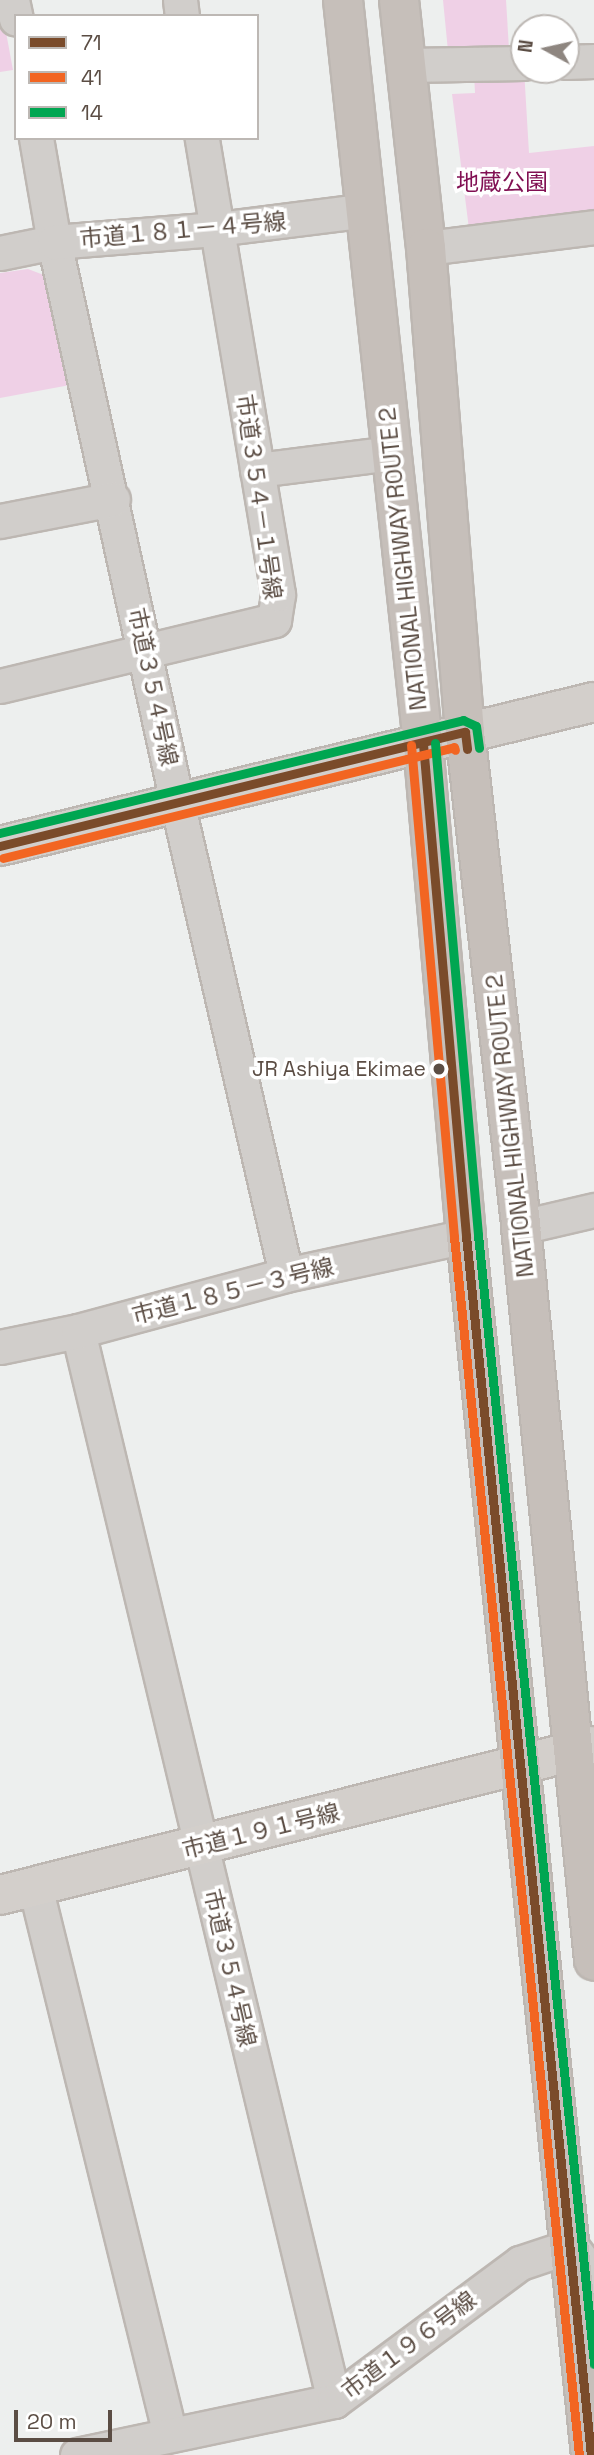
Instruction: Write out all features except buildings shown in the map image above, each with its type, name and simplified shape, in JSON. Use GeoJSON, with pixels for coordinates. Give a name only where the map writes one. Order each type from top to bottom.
{"type":"FeatureCollection","features":[{"type":"Feature","properties":{"kind":"highway","name":"NATIONAL HIGHWAY ROUTE 2"},"geometry":{"type":"LineString","coordinates":[[343,0],[423,744],[466,1236],[591,2455]]}},
{"type":"Feature","properties":{"kind":"highway","name":"NATIONAL HIGHWAY ROUTE 2"},"geometry":{"type":"LineString","coordinates":[[399,0],[426,248],[465,732],[583,1748],[594,1960]]}},
{"type":"Feature","properties":{"kind":"street"},"geometry":{"type":"LineString","coordinates":[[406,65],[510,62]]}},
{"type":"Feature","properties":{"kind":"street","name":"市道３５４号線"},"geometry":{"type":"LineString","coordinates":[[36,140],[54,242],[113,499],[177,802],[286,1275]]}},
{"type":"Feature","properties":{"kind":"street","name":"市道３５４－１号線"},"geometry":{"type":"LineString","coordinates":[[0,686],[274,620],[278,594],[202,140]]}},
{"type":"Feature","properties":{"kind":"street","name":"市道１８１－４号線"},"geometry":{"type":"LineString","coordinates":[[0,253],[54,242],[217,229],[367,210]]}},
{"type":"Feature","properties":{"kind":"street"},"geometry":{"type":"LineString","coordinates":[[426,248],[594,227]]}},
{"type":"Feature","properties":{"kind":"street"},"geometry":{"type":"LineString","coordinates":[[257,470],[392,453]]}},
{"type":"Feature","properties":{"kind":"street"},"geometry":{"type":"LineString","coordinates":[[0,521],[113,499]]}},
{"type":"Feature","properties":{"kind":"street"},"geometry":{"type":"LineString","coordinates":[[0,846],[594,702]]}},
{"type":"Feature","properties":{"kind":"street"},"geometry":{"type":"LineString","coordinates":[[521,1227],[594,1210]]}},
{"type":"Feature","properties":{"kind":"street","name":"市道１８５－３号線"},"geometry":{"type":"LineString","coordinates":[[0,1347],[78,1331],[286,1275],[466,1236]]}},
{"type":"Feature","properties":{"kind":"street","name":"市道３５４号線"},"geometry":{"type":"LineString","coordinates":[[78,1331],[334,2401]]}},
{"type":"Feature","properties":{"kind":"street","name":"市道１９１号線"},"geometry":{"type":"LineString","coordinates":[[17,1890],[583,1748]]}},
{"type":"Feature","properties":{"kind":"street"},"geometry":{"type":"LineString","coordinates":[[17,1890],[170,2435]]}},
{"type":"Feature","properties":{"kind":"street"},"geometry":{"type":"LineString","coordinates":[[570,2246],[594,2276]]}},
{"type":"Feature","properties":{"kind":"street","name":"市道１９６号線"},"geometry":{"type":"LineString","coordinates":[[95,2453],[334,2401],[520,2263],[570,2246]]}},
{"type":"Feature","properties":{"kind":"green space"},"geometry":{"type":"Polygon","coordinates":[[[0,0],[13,70],[0,72],[0,0]]]}},
{"type":"Feature","properties":{"kind":"green space"},"geometry":{"type":"Polygon","coordinates":[[[443,0],[506,0],[509,49],[448,51],[443,0]]]}},
{"type":"Feature","properties":{"kind":"green space","name":"地蔵公園"},"geometry":{"type":"Polygon","coordinates":[[[510,70],[510,84],[525,84],[529,153],[594,146],[594,210],[469,229],[452,94],[475,93],[474,73],[510,70]]]}},
{"type":"Feature","properties":{"kind":"green space"},"geometry":{"type":"Polygon","coordinates":[[[28,269],[49,277],[70,385],[0,398],[0,273],[28,269]]]}},
{"type":"Feature","properties":{"kind":"transit line","name":"14"},"geometry":{"type":"LineString","coordinates":[[0,833],[463,720],[476,726],[479,748]]}},
{"type":"Feature","properties":{"kind":"transit line","name":"71"},"geometry":{"type":"LineString","coordinates":[[0,846],[465,732],[467,749]]}},
{"type":"Feature","properties":{"kind":"transit line","name":"14"},"geometry":{"type":"LineString","coordinates":[[435,743],[478,1235],[594,2364]]}},
{"type":"Feature","properties":{"kind":"transit line","name":"71"},"geometry":{"type":"LineString","coordinates":[[423,744],[466,1236],[591,2455]]}},
{"type":"Feature","properties":{"kind":"transit line","name":"41"},"geometry":{"type":"LineString","coordinates":[[411,745],[454,1237],[579,2455]]}},
{"type":"Feature","properties":{"kind":"transit line","name":"41"},"geometry":{"type":"LineString","coordinates":[[3,858],[454,747],[455,750]]}},
{"type":"Feature","properties":{"kind":"place","name":"JR Ashiya Ekimae"},"geometry":{"type":"Point","coordinates":[439,1069]}}]}
